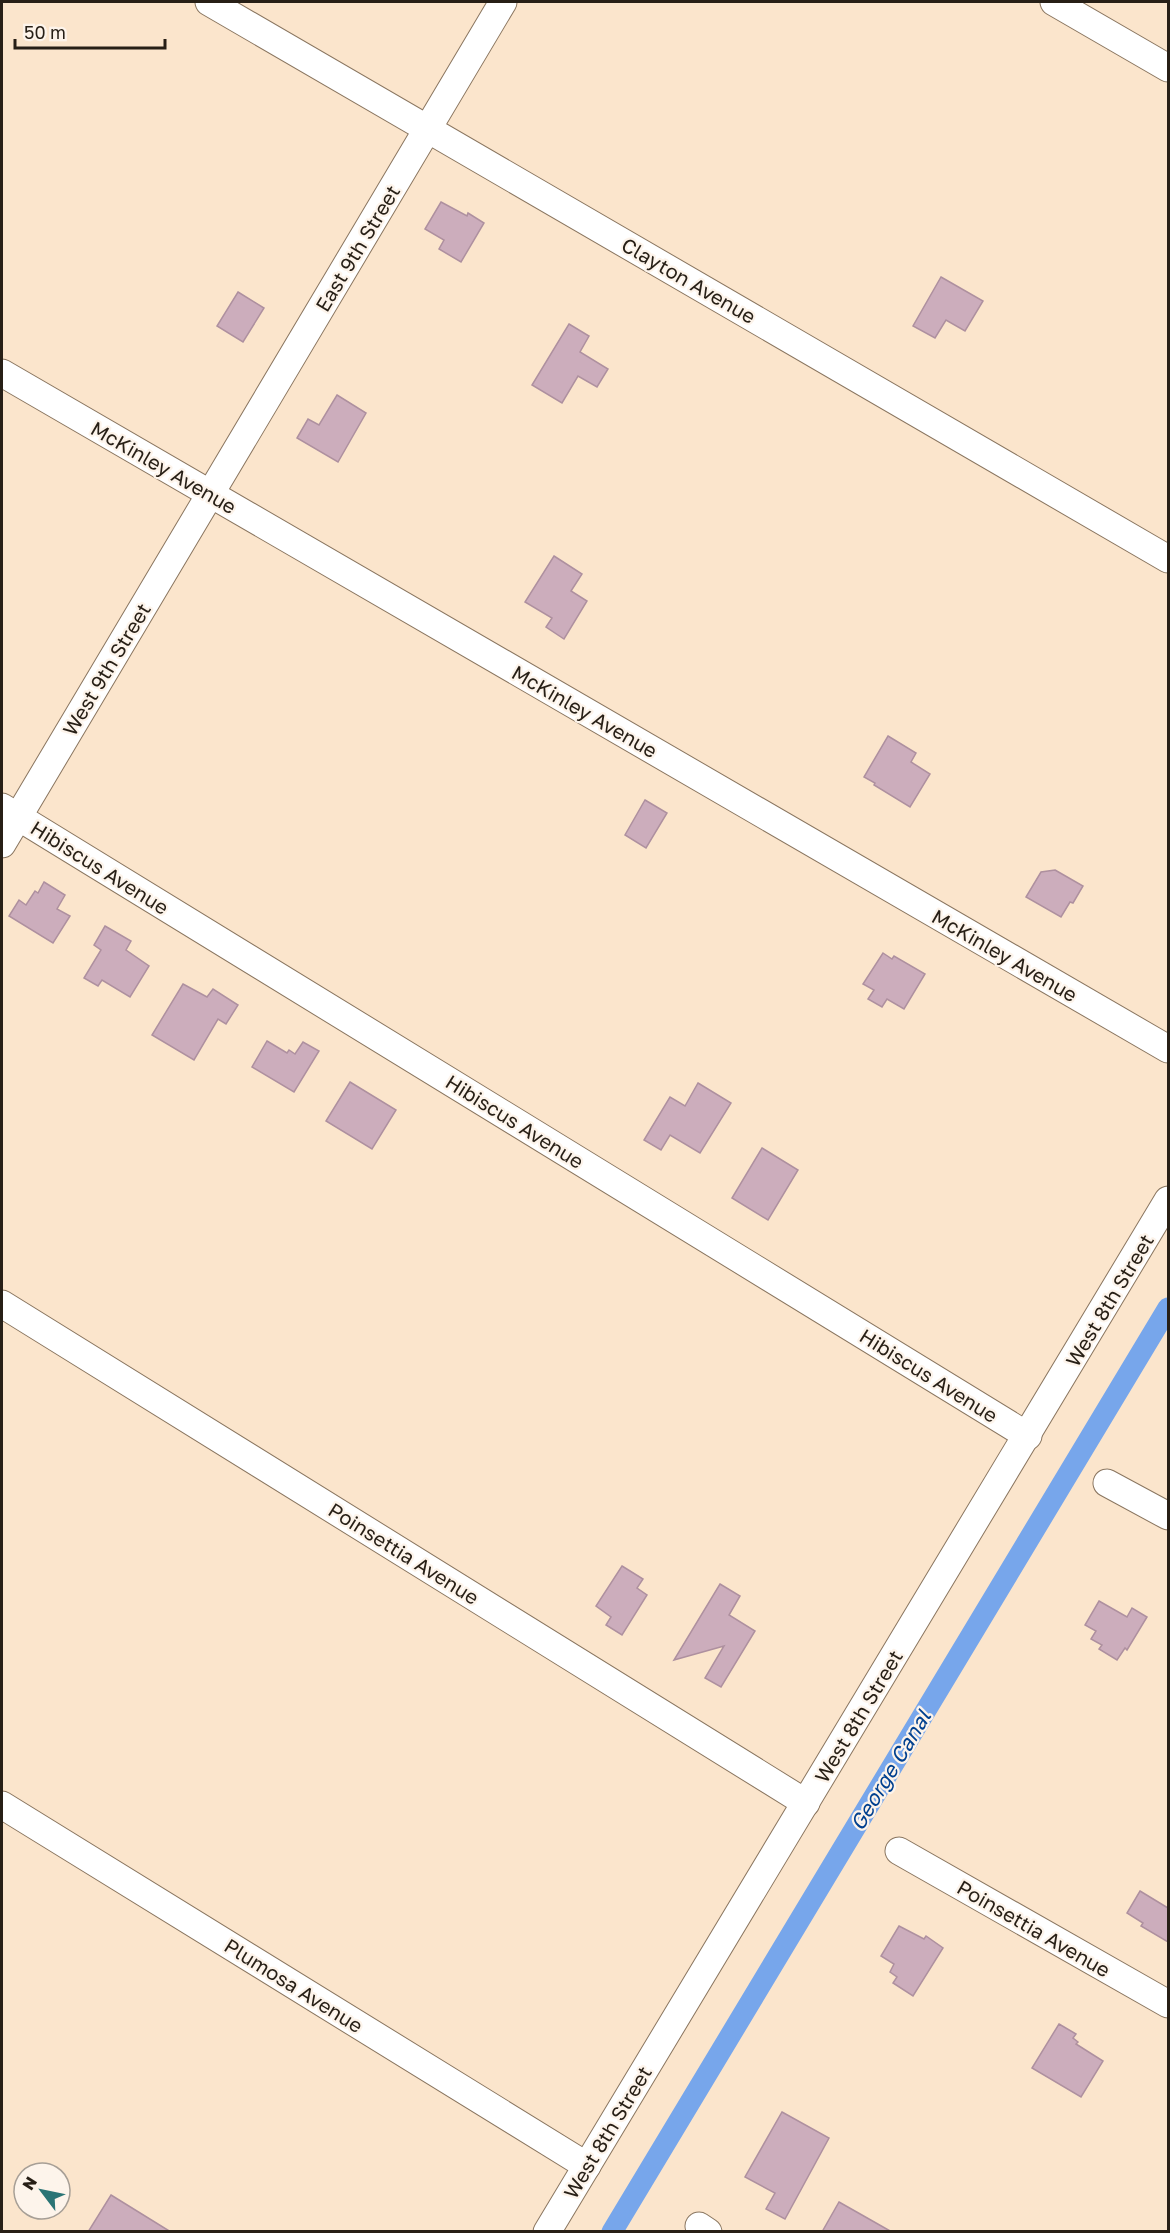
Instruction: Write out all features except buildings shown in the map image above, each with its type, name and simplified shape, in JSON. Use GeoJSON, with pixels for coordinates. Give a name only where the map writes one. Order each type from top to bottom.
{"type":"FeatureCollection","features":[{"type":"Feature","properties":{"kind":"street","name":"Clayton Avenue"},"geometry":{"type":"LineString","coordinates":[[209,2],[1168,559]]}},
{"type":"Feature","properties":{"kind":"street","name":"East 9th Street"},"geometry":{"type":"LineString","coordinates":[[211,495],[503,2]]}},
{"type":"Feature","properties":{"kind":"street"},"geometry":{"type":"LineString","coordinates":[[1054,2],[1168,68]]}},
{"type":"Feature","properties":{"kind":"street","name":"McKinley Avenue"},"geometry":{"type":"LineString","coordinates":[[2,373],[1168,1049]]}},
{"type":"Feature","properties":{"kind":"street","name":"West 9th Street"},"geometry":{"type":"LineString","coordinates":[[2,844],[10,812],[211,495]]}},
{"type":"Feature","properties":{"kind":"street","name":"Hibiscus Avenue"},"geometry":{"type":"LineString","coordinates":[[10,812],[1028,1436]]}},
{"type":"Feature","properties":{"kind":"street","name":"West 8th Street"},"geometry":{"type":"LineString","coordinates":[[547,2232],[1168,1200]]}},
{"type":"Feature","properties":{"kind":"street","name":"Poinsettia Avenue"},"geometry":{"type":"LineString","coordinates":[[2,1304],[806,1803]]}},
{"type":"Feature","properties":{"kind":"street"},"geometry":{"type":"LineString","coordinates":[[1107,1483],[1168,1516]]}},
{"type":"Feature","properties":{"kind":"street","name":"Plumosa Avenue"},"geometry":{"type":"LineString","coordinates":[[2,1805],[587,2166]]}},
{"type":"Feature","properties":{"kind":"street","name":"Poinsettia Avenue"},"geometry":{"type":"LineString","coordinates":[[899,1851],[1168,2004]]}},
{"type":"Feature","properties":{"kind":"waterway","name":"George Canal"},"geometry":{"type":"LineString","coordinates":[[612,2232],[1168,1308]]}}]}
